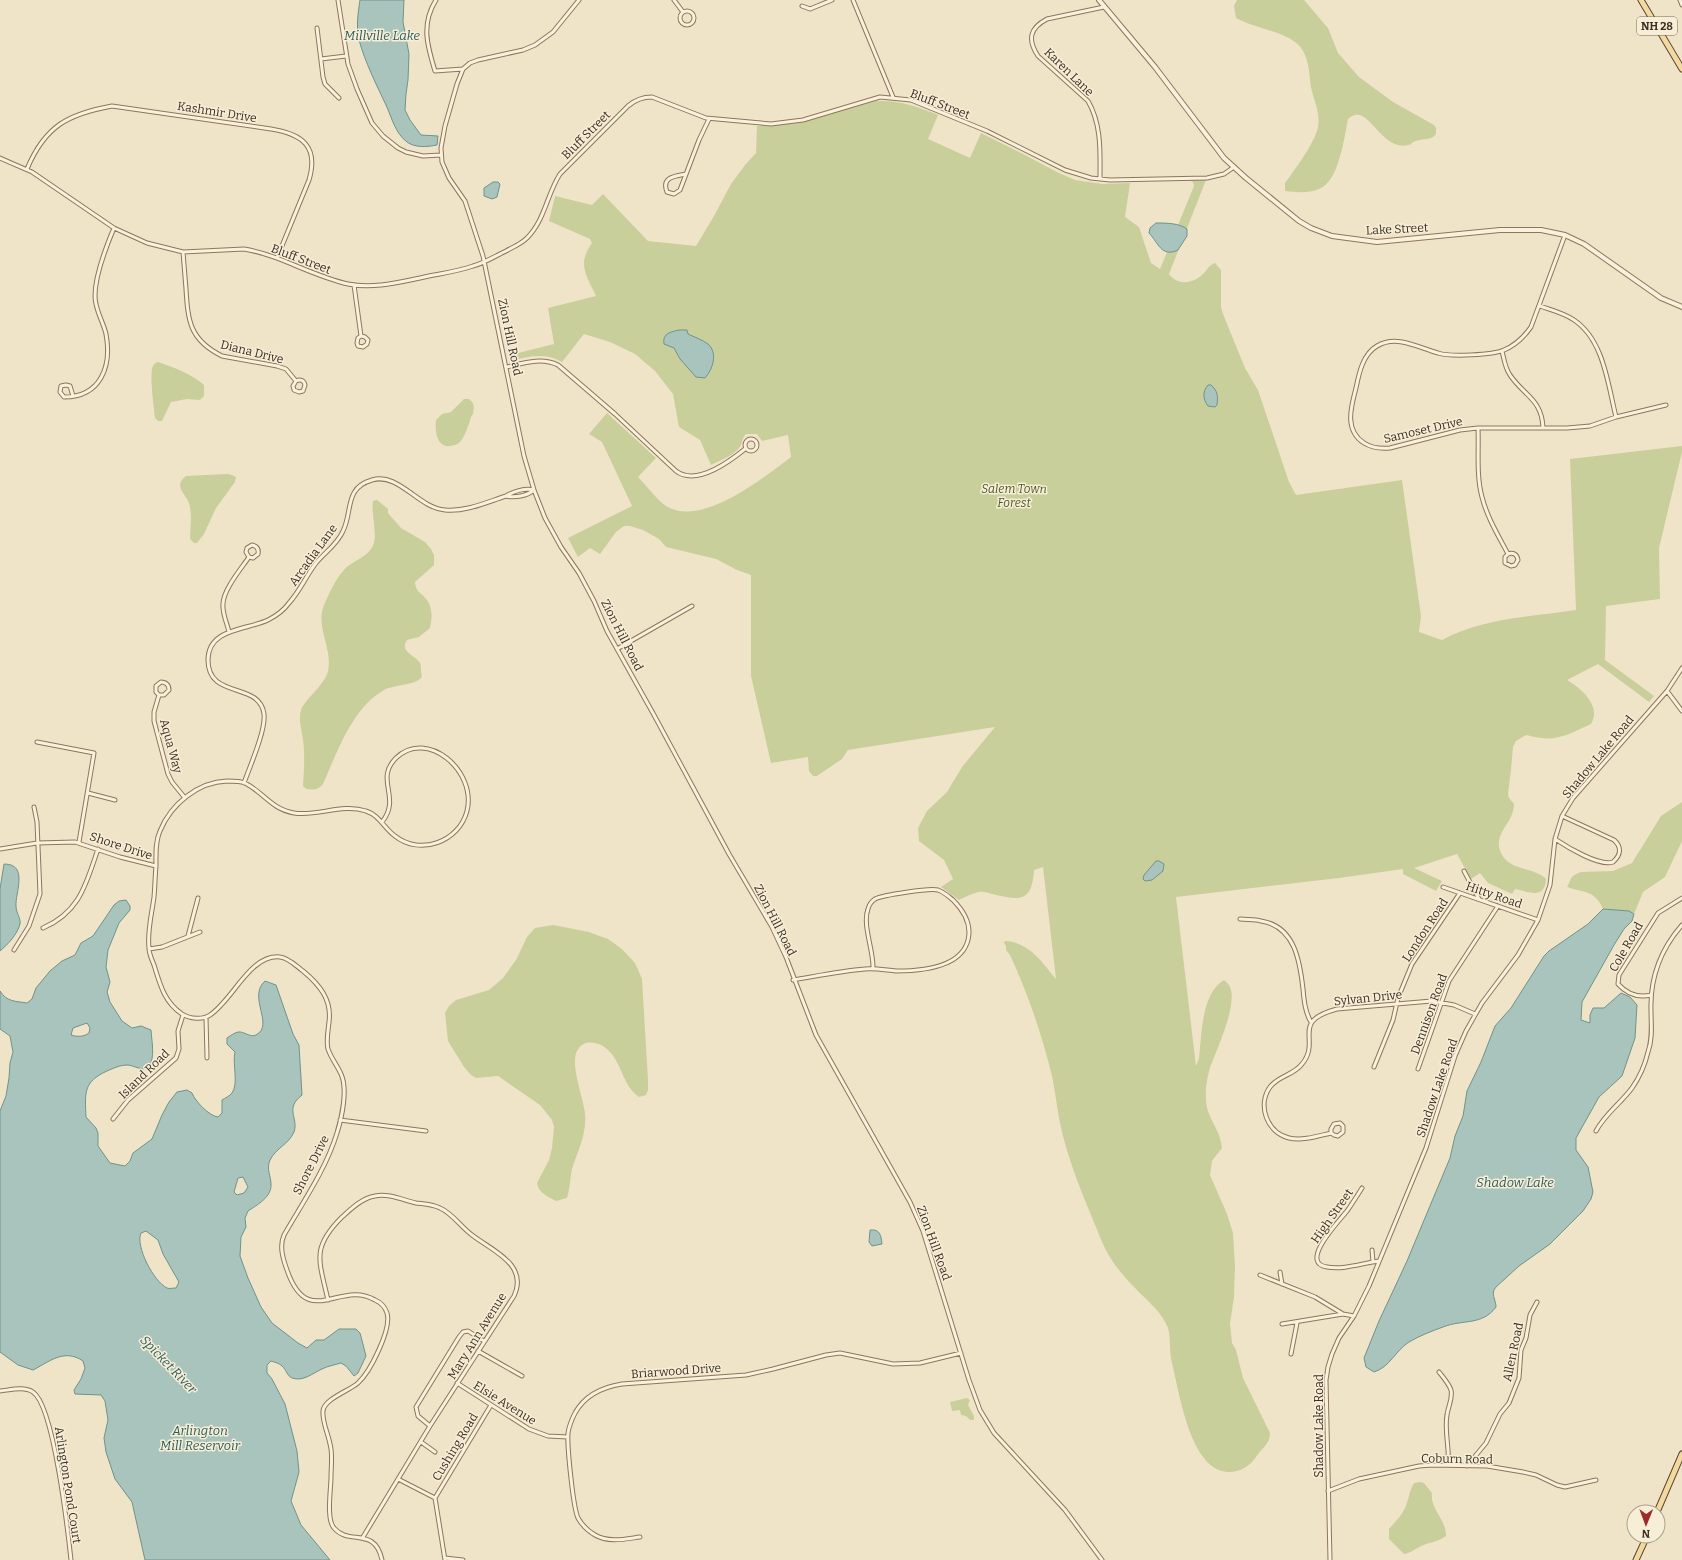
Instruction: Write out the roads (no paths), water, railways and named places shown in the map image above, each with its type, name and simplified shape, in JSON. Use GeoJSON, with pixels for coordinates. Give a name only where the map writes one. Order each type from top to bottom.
{"type":"FeatureCollection","features":[{"type":"Feature","properties":{"kind":"main road","name":"NH 28"},"geometry":{"type":"LineString","coordinates":[[1641,0],[1682,69]]}},
{"type":"Feature","properties":{"kind":"main road"},"geometry":{"type":"LineString","coordinates":[[1660,1504],[1682,1454]]}},
{"type":"Feature","properties":{"kind":"main road"},"geometry":{"type":"LineString","coordinates":[[1636,1560],[1643,1544]]}},
{"type":"Feature","properties":{"kind":"street"},"geometry":{"type":"LineString","coordinates":[[338,0],[346,56],[367,114],[377,130],[394,145],[406,152],[423,156],[441,156],[445,126],[457,84],[463,69],[470,63],[478,60],[536,46],[553,32],[579,0]]}},
{"type":"Feature","properties":{"kind":"street"},"geometry":{"type":"LineString","coordinates":[[436,0],[426,24],[428,47],[435,71],[463,69]]}},
{"type":"Feature","properties":{"kind":"street"},"geometry":{"type":"LineString","coordinates":[[674,0],[683,12]]}},
{"type":"Feature","properties":{"kind":"street"},"geometry":{"type":"LineString","coordinates":[[802,6],[810,9],[832,0]]}},
{"type":"Feature","properties":{"kind":"street"},"geometry":{"type":"LineString","coordinates":[[853,0],[893,97]]}},
{"type":"Feature","properties":{"kind":"street","name":"Lake Street"},"geometry":{"type":"LineString","coordinates":[[1099,0],[1155,67],[1216,148],[1234,167],[1300,221],[1311,228],[1332,236],[1377,242],[1515,229],[1541,230],[1564,235],[1590,248],[1661,298],[1682,307]]}},
{"type":"Feature","properties":{"kind":"street"},"geometry":{"type":"LineString","coordinates":[[1680,0],[1682,5]]}},
{"type":"Feature","properties":{"kind":"street","name":"Karen Lane"},"geometry":{"type":"LineString","coordinates":[[1100,179],[1099,136],[1093,109],[1088,101],[1038,56],[1033,48],[1031,39],[1033,31],[1039,23],[1047,19],[1104,7]]}},
{"type":"Feature","properties":{"kind":"street"},"geometry":{"type":"LineString","coordinates":[[687,11],[692,15],[693,21],[690,24],[685,25],[680,20],[680,16],[683,12],[687,11]]}},
{"type":"Feature","properties":{"kind":"street"},"geometry":{"type":"LineString","coordinates":[[317,28],[321,68],[325,84],[339,98]]}},
{"type":"Feature","properties":{"kind":"street"},"geometry":{"type":"LineString","coordinates":[[321,59],[346,56]]}},
{"type":"Feature","properties":{"kind":"street","name":"Bluff Street"},"geometry":{"type":"LineString","coordinates":[[0,158],[27,169],[114,228],[148,243],[183,252],[244,249],[277,258],[323,277],[354,285],[370,286],[400,282],[460,270],[484,262],[514,247],[526,239],[535,228],[544,212],[555,181],[560,174],[634,101],[644,97],[652,96],[709,119],[771,124],[794,122],[872,99],[893,97],[919,103],[1007,141],[1065,170],[1082,176],[1100,179],[1207,178],[1224,174],[1234,167]]}},
{"type":"Feature","properties":{"kind":"street","name":"Kashmir Drive"},"geometry":{"type":"LineString","coordinates":[[27,169],[42,141],[54,128],[73,116],[89,110],[112,106],[271,129],[293,134],[301,139],[307,146],[312,158],[313,167],[277,258]]}},
{"type":"Feature","properties":{"kind":"street"},"geometry":{"type":"LineString","coordinates":[[686,174],[666,180],[665,187],[667,192],[670,194],[680,190],[686,174],[698,140],[709,119]]}},
{"type":"Feature","properties":{"kind":"street","name":"Zion Hill Road"},"geometry":{"type":"LineString","coordinates":[[441,156],[444,169],[465,202],[476,231],[484,262],[522,447],[534,490],[545,518],[561,547],[579,573],[617,648],[729,854],[772,927],[816,1035],[910,1202],[923,1231],[980,1410],[994,1433],[1065,1510],[1102,1560]]}},
{"type":"Feature","properties":{"kind":"street"},"geometry":{"type":"LineString","coordinates":[[73,396],[70,386],[66,384],[61,386],[59,390],[62,396],[73,396],[86,392],[101,380],[105,371],[107,353],[106,339],[97,310],[95,295],[98,277],[114,228]]}},
{"type":"Feature","properties":{"kind":"street","name":"Samoset Drive"},"geometry":{"type":"LineString","coordinates":[[1564,235],[1540,306],[1531,326],[1520,341],[1502,351],[1447,355],[1399,341],[1386,342],[1377,346],[1370,352],[1365,359],[1360,372],[1351,408],[1350,425],[1354,434],[1367,445],[1380,449],[1390,448],[1449,432],[1478,428],[1590,426],[1616,417],[1666,405]]}},
{"type":"Feature","properties":{"kind":"street","name":"Diana Drive"},"geometry":{"type":"LineString","coordinates":[[183,252],[189,320],[200,340],[214,352],[222,356],[286,369],[296,380],[304,381],[305,387],[303,391],[297,392],[294,390],[293,384],[296,380]]}},
{"type":"Feature","properties":{"kind":"street"},"geometry":{"type":"LineString","coordinates":[[354,285],[362,336]]}},
{"type":"Feature","properties":{"kind":"street"},"geometry":{"type":"LineString","coordinates":[[1540,306],[1573,319],[1594,340],[1600,352],[1616,417]]}},
{"type":"Feature","properties":{"kind":"street"},"geometry":{"type":"LineString","coordinates":[[1502,351],[1506,367],[1510,375],[1533,399],[1539,409],[1543,428]]}},
{"type":"Feature","properties":{"kind":"street"},"geometry":{"type":"LineString","coordinates":[[506,366],[540,360],[549,361],[558,365],[615,414],[676,471],[684,476],[694,476],[720,466],[746,449],[749,451],[755,450],[757,447],[756,441],[752,439],[746,441],[744,445],[746,449]]}},
{"type":"Feature","properties":{"kind":"street"},"geometry":{"type":"LineString","coordinates":[[1478,428],[1479,474],[1482,497],[1487,513],[1508,554]]}},
{"type":"Feature","properties":{"kind":"street","name":"Arcadia Lane"},"geometry":{"type":"LineString","coordinates":[[244,783],[262,730],[264,713],[262,706],[257,699],[251,695],[225,688],[219,684],[209,668],[209,656],[213,643],[218,638],[229,632],[267,620],[288,605],[303,586],[317,562],[338,541],[347,520],[352,495],[360,486],[366,482],[377,479],[390,480],[427,504],[444,510],[465,509],[506,496],[512,492],[529,489],[534,490]]}},
{"type":"Feature","properties":{"kind":"street"},"geometry":{"type":"LineString","coordinates":[[250,546],[256,547],[258,552],[257,556],[253,558],[249,557],[246,552],[247,548],[250,546]]}},
{"type":"Feature","properties":{"kind":"street"},"geometry":{"type":"LineString","coordinates":[[1512,553],[1516,555],[1518,560],[1515,565],[1511,566],[1505,563],[1505,557],[1508,554],[1512,553]]}},
{"type":"Feature","properties":{"kind":"street"},"geometry":{"type":"LineString","coordinates":[[229,632],[223,611],[223,601],[226,592],[249,557]]}},
{"type":"Feature","properties":{"kind":"street"},"geometry":{"type":"LineString","coordinates":[[617,648],[692,606]]}},
{"type":"Feature","properties":{"kind":"street","name":"Shadow Lake Road"},"geometry":{"type":"LineString","coordinates":[[1330,1560],[1326,1380],[1332,1354],[1339,1338],[1354,1316],[1379,1261],[1431,1135],[1460,1043],[1475,1014],[1518,955],[1538,920],[1550,885],[1554,839],[1562,816],[1573,798],[1587,780],[1667,691],[1682,668]]}},
{"type":"Feature","properties":{"kind":"street","name":"Aqua Way"},"geometry":{"type":"LineString","coordinates":[[161,682],[165,682],[169,688],[168,692],[164,695],[159,695],[156,692],[156,686],[161,682]]}},
{"type":"Feature","properties":{"kind":"street"},"geometry":{"type":"LineString","coordinates":[[1667,691],[1682,711]]}},
{"type":"Feature","properties":{"kind":"street","name":"Aqua Way"},"geometry":{"type":"LineString","coordinates":[[159,695],[154,716],[159,743],[168,774],[172,782],[185,798]]}},
{"type":"Feature","properties":{"kind":"street"},"geometry":{"type":"LineString","coordinates":[[37,742],[94,753],[79,842]]}},
{"type":"Feature","properties":{"kind":"street"},"geometry":{"type":"LineString","coordinates":[[156,866],[156,849],[159,832],[172,810],[185,798],[201,788],[214,783],[231,781],[244,783],[271,803],[288,811],[307,814],[355,808],[370,812],[395,836],[413,845],[433,844],[447,839],[461,825],[467,811],[468,791],[460,770],[444,755],[428,750],[411,750],[400,754],[393,762],[388,772],[387,783],[391,803],[389,812],[382,822]]}},
{"type":"Feature","properties":{"kind":"street"},"geometry":{"type":"LineString","coordinates":[[88,793],[115,800]]}},
{"type":"Feature","properties":{"kind":"street"},"geometry":{"type":"LineString","coordinates":[[14,950],[29,926],[40,894],[34,807]]}},
{"type":"Feature","properties":{"kind":"street"},"geometry":{"type":"LineString","coordinates":[[1554,839],[1571,849],[1603,863],[1613,862],[1619,855],[1619,847],[1614,840],[1562,816]]}},
{"type":"Feature","properties":{"kind":"street","name":"Shore Drive"},"geometry":{"type":"LineString","coordinates":[[0,849],[37,842],[79,842],[120,857],[156,866],[149,949],[163,993],[171,1005],[183,1015]]}},
{"type":"Feature","properties":{"kind":"street"},"geometry":{"type":"LineString","coordinates":[[44,928],[60,918],[76,904],[84,888],[98,849]]}},
{"type":"Feature","properties":{"kind":"street"},"geometry":{"type":"LineString","coordinates":[[1464,870],[1480,900]]}},
{"type":"Feature","properties":{"kind":"street","name":"Hitty Road"},"geometry":{"type":"LineString","coordinates":[[1443,887],[1538,920]]}},
{"type":"Feature","properties":{"kind":"street"},"geometry":{"type":"LineString","coordinates":[[794,980],[844,971],[873,968],[903,971],[931,968],[947,963],[955,959],[964,950],[968,939],[969,927],[965,914],[947,895],[938,890],[926,890],[890,896],[873,901],[868,908],[866,917],[873,968]]}},
{"type":"Feature","properties":{"kind":"street","name":"London Road"},"geometry":{"type":"LineString","coordinates":[[1374,1067],[1393,1020],[1398,998],[1412,964],[1460,892]]}},
{"type":"Feature","properties":{"kind":"street"},"geometry":{"type":"LineString","coordinates":[[188,936],[198,898]]}},
{"type":"Feature","properties":{"kind":"street","name":"Cole Road"},"geometry":{"type":"LineString","coordinates":[[1651,995],[1642,997],[1625,990],[1618,984],[1619,975],[1658,913],[1682,898]]}},
{"type":"Feature","properties":{"kind":"street","name":"Dennison Road"},"geometry":{"type":"LineString","coordinates":[[1418,1069],[1449,981],[1498,906]]}},
{"type":"Feature","properties":{"kind":"street"},"geometry":{"type":"LineString","coordinates":[[1240,919],[1262,920],[1270,923],[1282,930],[1291,941],[1297,953],[1306,1012],[1311,1022],[1309,1029],[1308,1052],[1305,1060],[1299,1068],[1280,1078],[1270,1088],[1266,1096],[1265,1113],[1268,1122],[1280,1135],[1288,1138],[1307,1138],[1331,1132]]}},
{"type":"Feature","properties":{"kind":"street"},"geometry":{"type":"LineString","coordinates":[[1596,1131],[1631,1089],[1644,1065],[1651,1039],[1651,995],[1656,970],[1666,945],[1682,925]]}},
{"type":"Feature","properties":{"kind":"street"},"geometry":{"type":"LineString","coordinates":[[149,949],[162,947],[200,932]]}},
{"type":"Feature","properties":{"kind":"street","name":"Shore Drive"},"geometry":{"type":"LineString","coordinates":[[206,1017],[217,1010],[249,972],[263,960],[272,957],[282,957],[290,961],[314,981],[320,988],[329,1005],[328,1050],[344,1083],[345,1092],[338,1133],[326,1161],[284,1235],[282,1243],[286,1268],[291,1281],[297,1290],[311,1300],[320,1302],[352,1294],[367,1296],[376,1300],[382,1305],[388,1315],[388,1325],[384,1339],[361,1380],[354,1387],[328,1403],[323,1412],[331,1450],[330,1521],[338,1532],[363,1537],[376,1545],[381,1553],[382,1560]]}},
{"type":"Feature","properties":{"kind":"street","name":"Sylvan Drive"},"geometry":{"type":"LineString","coordinates":[[1311,1022],[1323,1013],[1337,1009],[1423,1001],[1441,1001],[1459,1006],[1475,1014]]}},
{"type":"Feature","properties":{"kind":"street"},"geometry":{"type":"LineString","coordinates":[[183,1015],[200,1019],[206,1017],[207,1058]]}},
{"type":"Feature","properties":{"kind":"street","name":"Island Road"},"geometry":{"type":"LineString","coordinates":[[113,1119],[128,1100],[176,1058],[179,1049],[178,1031],[183,1015]]}},
{"type":"Feature","properties":{"kind":"street"},"geometry":{"type":"LineString","coordinates":[[340,1120],[426,1131]]}},
{"type":"Feature","properties":{"kind":"street"},"geometry":{"type":"LineString","coordinates":[[1340,1123],[1343,1126],[1343,1132],[1340,1135],[1334,1136],[1331,1132],[1334,1124],[1340,1123]]}},
{"type":"Feature","properties":{"kind":"street","name":"High Street"},"geometry":{"type":"LineString","coordinates":[[1362,1188],[1323,1242],[1317,1254],[1317,1259],[1319,1263],[1327,1267],[1379,1261]]}},
{"type":"Feature","properties":{"kind":"street","name":"Mary Ann Avenue"},"geometry":{"type":"LineString","coordinates":[[328,1300],[321,1269],[320,1250],[327,1235],[346,1214],[366,1198],[378,1195],[435,1206],[446,1212],[472,1236],[505,1258],[513,1269],[516,1282],[516,1291],[430,1426],[363,1537]]}},
{"type":"Feature","properties":{"kind":"street"},"geometry":{"type":"LineString","coordinates":[[1372,1250],[1374,1262]]}},
{"type":"Feature","properties":{"kind":"street"},"geometry":{"type":"LineString","coordinates":[[1280,1272],[1282,1284]]}},
{"type":"Feature","properties":{"kind":"street"},"geometry":{"type":"LineString","coordinates":[[1260,1274],[1315,1297],[1343,1314],[1354,1316]]}},
{"type":"Feature","properties":{"kind":"street","name":"Allen Road"},"geometry":{"type":"LineString","coordinates":[[1467,1466],[1486,1442],[1500,1414],[1509,1403],[1519,1378],[1521,1350],[1526,1338],[1530,1316],[1537,1302]]}},
{"type":"Feature","properties":{"kind":"street"},"geometry":{"type":"LineString","coordinates":[[1282,1324],[1297,1323],[1343,1314]]}},
{"type":"Feature","properties":{"kind":"street"},"geometry":{"type":"LineString","coordinates":[[1292,1354],[1297,1323]]}},
{"type":"Feature","properties":{"kind":"street"},"geometry":{"type":"LineString","coordinates":[[430,1426],[418,1416],[416,1411],[418,1403],[462,1334],[468,1331],[484,1341]]}},
{"type":"Feature","properties":{"kind":"street"},"geometry":{"type":"LineString","coordinates":[[478,1351],[522,1376]]}},
{"type":"Feature","properties":{"kind":"street","name":"Briarwood Drive"},"geometry":{"type":"LineString","coordinates":[[640,1537],[620,1540],[606,1539],[594,1534],[583,1525],[578,1516],[575,1505],[568,1437],[572,1419],[582,1404],[596,1392],[609,1386],[746,1375],[826,1355],[840,1353],[893,1364],[920,1363],[961,1353]]}},
{"type":"Feature","properties":{"kind":"street"},"geometry":{"type":"LineString","coordinates":[[1439,1372],[1451,1391],[1451,1400],[1446,1423],[1449,1450],[1448,1465]]}},
{"type":"Feature","properties":{"kind":"street","name":"Elsie Avenue"},"geometry":{"type":"LineString","coordinates":[[457,1384],[534,1432],[548,1436],[568,1437]]}},
{"type":"Feature","properties":{"kind":"street","name":"Arlington Pond Court"},"geometry":{"type":"LineString","coordinates":[[0,1391],[22,1389],[35,1393],[46,1414],[53,1440],[70,1560]]}},
{"type":"Feature","properties":{"kind":"street","name":"Cushing Road"},"geometry":{"type":"LineString","coordinates":[[435,1498],[490,1405]]}},
{"type":"Feature","properties":{"kind":"street"},"geometry":{"type":"LineString","coordinates":[[421,1442],[435,1452]]}},
{"type":"Feature","properties":{"kind":"street","name":"Coburn Road"},"geometry":{"type":"LineString","coordinates":[[1328,1491],[1359,1479],[1419,1466],[1487,1466],[1536,1475],[1556,1485],[1565,1487],[1596,1480]]}},
{"type":"Feature","properties":{"kind":"street"},"geometry":{"type":"LineString","coordinates":[[398,1479],[435,1498],[444,1559],[463,1560]]}},
{"type":"Feature","properties":{"kind":"water","name":"Millville Lake"},"geometry":{"type":"Polygon","coordinates":[[[360,0],[404,0],[403,22],[409,54],[405,110],[421,135],[438,136],[437,145],[425,147],[410,144],[397,130],[361,48],[357,25],[360,0]]]}},
{"type":"Feature","properties":{"kind":"water"},"geometry":{"type":"Polygon","coordinates":[[[493,182],[498,182],[500,184],[497,197],[492,199],[484,196],[484,188],[493,182]]]}},
{"type":"Feature","properties":{"kind":"water"},"geometry":{"type":"Polygon","coordinates":[[[1156,223],[1176,224],[1187,229],[1187,236],[1178,250],[1168,252],[1160,248],[1149,233],[1150,228],[1156,223]]]}},
{"type":"Feature","properties":{"kind":"water"},"geometry":{"type":"Polygon","coordinates":[[[687,330],[688,334],[708,344],[711,348],[714,356],[712,366],[705,378],[696,377],[680,359],[674,348],[664,344],[664,337],[666,335],[670,332],[687,330]]]}},
{"type":"Feature","properties":{"kind":"water"},"geometry":{"type":"Polygon","coordinates":[[[1208,385],[1211,385],[1215,389],[1217,394],[1217,405],[1215,407],[1208,406],[1205,401],[1204,393],[1208,385]]]}},
{"type":"Feature","properties":{"kind":"water"},"geometry":{"type":"Polygon","coordinates":[[[1156,861],[1164,864],[1163,871],[1152,880],[1145,881],[1143,879],[1144,875],[1156,861]]]}},
{"type":"Feature","properties":{"kind":"water"},"geometry":{"type":"Polygon","coordinates":[[[4,864],[12,865],[19,874],[16,906],[20,924],[14,936],[0,951],[0,889],[4,864]]]}},
{"type":"Feature","properties":{"kind":"water","name":"Arlington Mill Reservoir"},"geometry":{"type":"Polygon","coordinates":[[[126,900],[130,906],[130,910],[119,923],[108,950],[106,967],[110,982],[107,992],[110,1002],[122,1021],[132,1028],[141,1026],[151,1030],[153,1054],[149,1068],[141,1069],[128,1065],[117,1067],[93,1079],[87,1089],[85,1101],[86,1117],[96,1128],[98,1133],[98,1146],[110,1163],[125,1166],[130,1161],[133,1153],[152,1139],[162,1115],[169,1102],[177,1092],[187,1090],[192,1093],[199,1104],[214,1116],[218,1117],[222,1113],[222,1100],[231,1094],[235,1084],[235,1052],[227,1044],[227,1038],[238,1032],[254,1036],[261,1030],[263,1025],[259,995],[260,988],[265,981],[276,985],[293,1034],[299,1045],[302,1095],[297,1100],[293,1109],[295,1122],[294,1132],[289,1140],[270,1160],[268,1166],[271,1189],[267,1197],[248,1211],[245,1218],[246,1227],[241,1237],[240,1256],[261,1307],[272,1323],[298,1343],[307,1348],[316,1340],[324,1340],[339,1329],[356,1329],[360,1333],[366,1356],[358,1373],[354,1376],[346,1366],[341,1363],[327,1367],[300,1379],[290,1377],[278,1363],[271,1361],[267,1365],[267,1373],[272,1379],[285,1404],[297,1451],[299,1472],[291,1501],[301,1525],[330,1560],[145,1560],[132,1502],[115,1479],[106,1452],[104,1438],[108,1420],[105,1401],[101,1395],[75,1394],[74,1390],[81,1379],[85,1368],[83,1361],[76,1357],[63,1356],[51,1360],[33,1370],[18,1365],[0,1352],[0,1111],[6,1096],[10,1063],[13,1052],[10,1036],[0,1029],[0,991],[8,999],[27,1003],[32,999],[36,988],[50,971],[62,961],[75,955],[81,943],[93,936],[114,905],[119,901],[126,900]],[[87,1023],[73,1028],[71,1035],[80,1036],[89,1033],[90,1028],[87,1023]],[[243,1177],[238,1178],[234,1192],[237,1195],[244,1193],[248,1187],[243,1177]],[[146,1231],[141,1233],[140,1239],[143,1255],[151,1271],[167,1288],[176,1288],[179,1282],[163,1254],[158,1240],[146,1231]]]}},
{"type":"Feature","properties":{"kind":"water","name":"Shadow Lake"},"geometry":{"type":"Polygon","coordinates":[[[1603,909],[1629,911],[1634,914],[1632,921],[1624,929],[1614,945],[1582,1002],[1581,1020],[1590,1023],[1590,1015],[1593,1008],[1604,1008],[1621,993],[1630,997],[1637,1005],[1635,1038],[1622,1076],[1599,1097],[1576,1138],[1576,1150],[1588,1167],[1593,1192],[1591,1199],[1583,1211],[1550,1244],[1519,1266],[1496,1287],[1493,1294],[1496,1307],[1491,1313],[1478,1320],[1450,1325],[1434,1330],[1409,1342],[1380,1370],[1374,1372],[1366,1367],[1364,1358],[1450,1158],[1455,1136],[1463,1116],[1467,1091],[1481,1062],[1495,1026],[1511,1008],[1544,956],[1588,924],[1603,909]]]}},
{"type":"Feature","properties":{"kind":"water"},"geometry":{"type":"Polygon","coordinates":[[[870,1230],[876,1230],[879,1233],[882,1244],[872,1246],[869,1242],[870,1230]]]}},
{"type":"Feature","properties":{"kind":"park label","name":"Salem Town Forest"},"geometry":{"type":"Point","coordinates":[1014,496]}},
{"type":"Feature","properties":{"kind":"water label","name":"Spicket River"},"geometry":{"type":"Point","coordinates":[169,1364]}}]}
